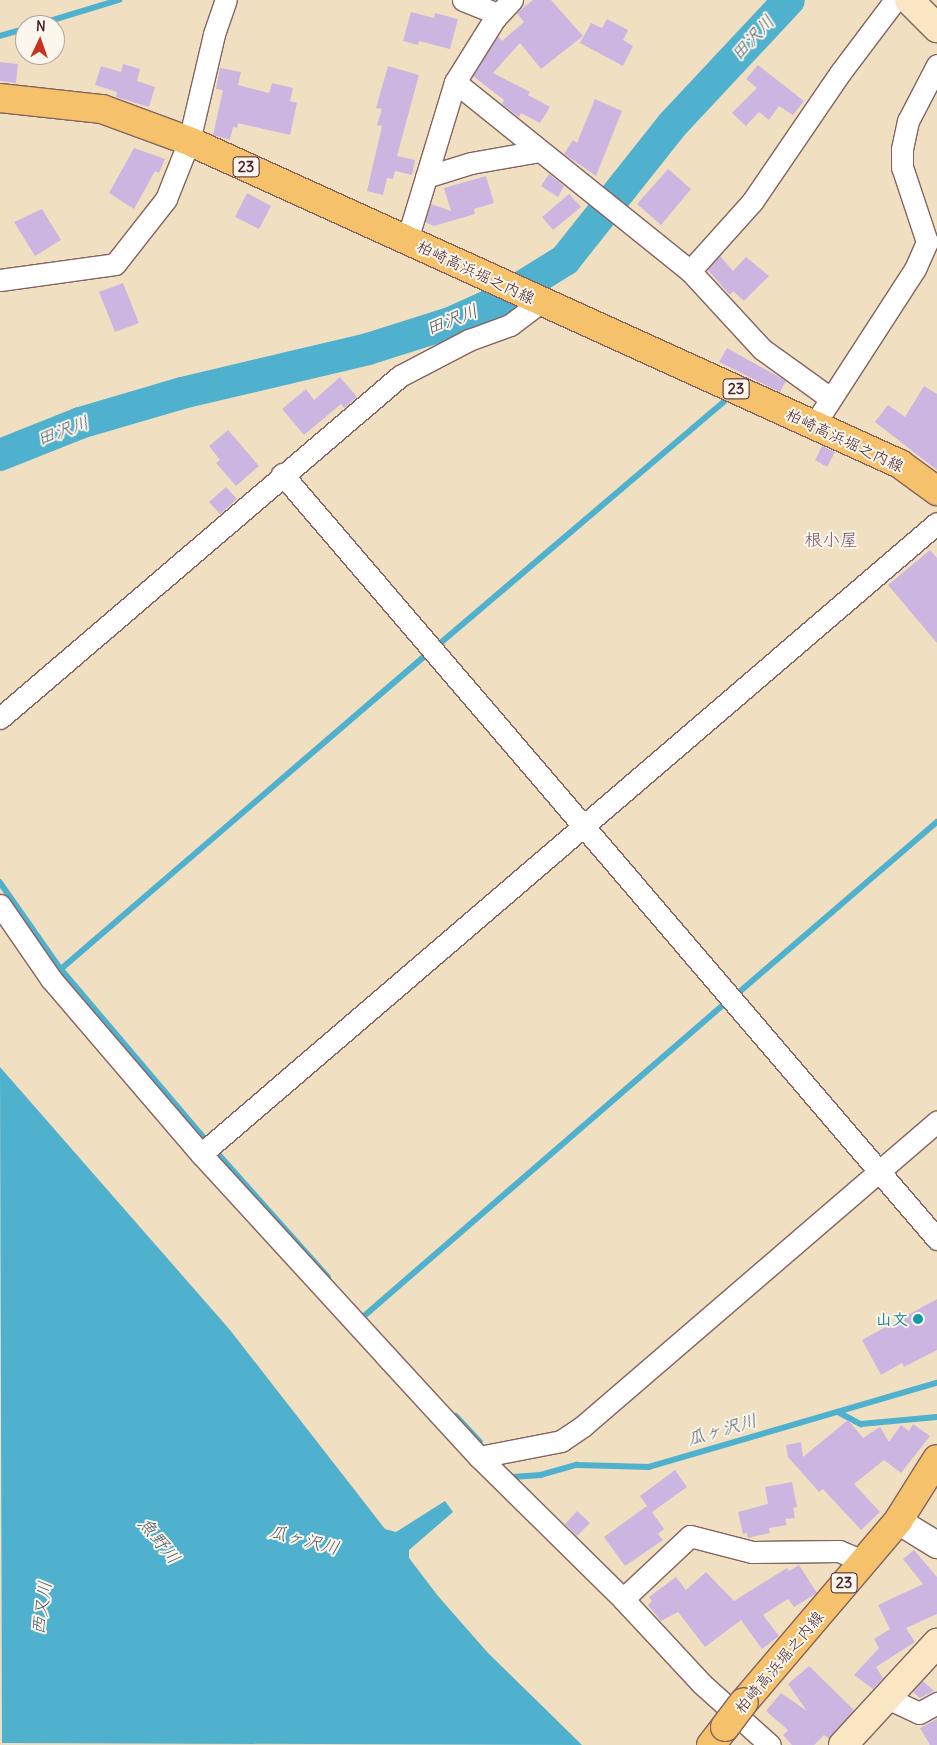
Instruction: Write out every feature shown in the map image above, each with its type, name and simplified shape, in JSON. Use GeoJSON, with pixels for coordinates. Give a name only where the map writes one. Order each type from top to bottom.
{"type":"FeatureCollection","features":[{"type":"Feature","properties":{"kind":"main road"},"geometry":{"type":"LineString","coordinates":[[909,0],[937,28]]}},
{"type":"Feature","properties":{"kind":"main road","name":"柏崎高浜堀之内線"},"geometry":{"type":"LineString","coordinates":[[0,98],[102,109],[189,141],[900,464],[937,491]]}},
{"type":"Feature","properties":{"kind":"main road","name":"柏崎高浜堀之内線"},"geometry":{"type":"LineString","coordinates":[[718,1736],[744,1702],[862,1561],[898,1521],[937,1459]]}},
{"type":"Feature","properties":{"kind":"main road"},"geometry":{"type":"LineString","coordinates":[[842,1745],[937,1643]]}},
{"type":"Feature","properties":{"kind":"street"},"geometry":{"type":"LineString","coordinates":[[0,280],[115,264],[166,200],[189,141],[214,34],[226,0]]}},
{"type":"Feature","properties":{"kind":"street"},"geometry":{"type":"LineString","coordinates":[[463,0],[490,11],[495,18]]}},
{"type":"Feature","properties":{"kind":"street"},"geometry":{"type":"LineString","coordinates":[[407,240],[455,82],[495,18],[512,0]]}},
{"type":"Feature","properties":{"kind":"street"},"geometry":{"type":"LineString","coordinates":[[690,271],[752,202],[840,73],[895,0]]}},
{"type":"Feature","properties":{"kind":"street"},"geometry":{"type":"LineString","coordinates":[[814,425],[932,243],[902,167],[902,149],[908,121],[937,65]]}},
{"type":"Feature","properties":{"kind":"street"},"geometry":{"type":"LineString","coordinates":[[455,82],[690,271],[762,349],[830,398]]}},
{"type":"Feature","properties":{"kind":"street"},"geometry":{"type":"LineString","coordinates":[[426,177],[471,163],[540,151]]}},
{"type":"Feature","properties":{"kind":"street"},"geometry":{"type":"LineString","coordinates":[[0,718],[282,474],[400,376],[468,340],[510,325],[535,299]]}},
{"type":"Feature","properties":{"kind":"street"},"geometry":{"type":"LineString","coordinates":[[282,474],[584,824],[937,1239]]}},
{"type":"Feature","properties":{"kind":"street"},"geometry":{"type":"LineString","coordinates":[[201,1154],[937,523]]}},
{"type":"Feature","properties":{"kind":"street"},"geometry":{"type":"LineString","coordinates":[[0,905],[51,979],[201,1154],[479,1457],[623,1599],[702,1684],[770,1745]]}},
{"type":"Feature","properties":{"kind":"street"},"geometry":{"type":"LineString","coordinates":[[479,1457],[561,1441],[583,1426],[937,1121]]}},
{"type":"Feature","properties":{"kind":"street"},"geometry":{"type":"LineString","coordinates":[[898,1521],[937,1545]]}},
{"type":"Feature","properties":{"kind":"street"},"geometry":{"type":"LineString","coordinates":[[623,1599],[690,1536],[752,1552],[839,1551],[862,1561]]}},
{"type":"Feature","properties":{"kind":"street"},"geometry":{"type":"LineString","coordinates":[[886,1698],[919,1713],[937,1703]]}},
{"type":"Feature","properties":{"kind":"water"},"geometry":{"type":"Polygon","coordinates":[[[0,1067],[230,1330],[385,1529],[396,1532],[445,1501],[453,1512],[409,1550],[409,1558],[438,1596],[488,1653],[582,1745],[2,1743],[0,1067]]]}},
{"type":"Feature","properties":{"kind":"building"},"geometry":{"type":"Polygon","coordinates":[[[533,0],[551,0],[583,36],[541,69],[520,43],[493,73],[530,92],[528,95],[550,107],[540,123],[521,113],[519,117],[502,104],[504,100],[473,76],[498,36],[502,41],[524,22],[517,13],[533,0]]]}},
{"type":"Feature","properties":{"kind":"building"},"geometry":{"type":"Polygon","coordinates":[[[411,12],[434,18],[435,13],[458,19],[450,49],[419,41],[418,45],[403,41],[411,12]]]}},
{"type":"Feature","properties":{"kind":"building"},"geometry":{"type":"Polygon","coordinates":[[[607,19],[628,30],[623,40],[633,46],[623,66],[580,43],[591,23],[602,28],[607,19]]]}},
{"type":"Feature","properties":{"kind":"building"},"geometry":{"type":"Polygon","coordinates":[[[0,62],[18,65],[16,83],[0,81],[0,62]]]}},
{"type":"Feature","properties":{"kind":"building"},"geometry":{"type":"Polygon","coordinates":[[[123,64],[140,69],[137,81],[155,87],[149,107],[116,97],[117,92],[95,85],[101,66],[121,72],[123,64]]]}},
{"type":"Feature","properties":{"kind":"building"},"geometry":{"type":"Polygon","coordinates":[[[758,65],[804,101],[793,115],[779,106],[769,120],[759,112],[746,126],[732,113],[757,88],[746,79],[758,65]]]}},
{"type":"Feature","properties":{"kind":"building"},"geometry":{"type":"Polygon","coordinates":[[[388,66],[419,75],[397,156],[415,160],[412,175],[395,171],[393,179],[387,178],[383,195],[367,191],[382,126],[377,125],[382,109],[376,108],[388,66]]]}},
{"type":"Feature","properties":{"kind":"building"},"geometry":{"type":"Polygon","coordinates":[[[220,68],[241,72],[238,85],[269,93],[272,83],[293,88],[290,101],[297,103],[290,135],[238,123],[237,128],[233,127],[230,140],[213,135],[223,90],[216,89],[220,68]]]}},
{"type":"Feature","properties":{"kind":"building"},"geometry":{"type":"Polygon","coordinates":[[[595,99],[622,111],[596,176],[564,154],[573,140],[577,143],[595,99]]]}},
{"type":"Feature","properties":{"kind":"building"},"geometry":{"type":"Polygon","coordinates":[[[134,148],[165,159],[159,173],[155,171],[134,209],[109,193],[134,148]]]}},
{"type":"Feature","properties":{"kind":"building"},"geometry":{"type":"Polygon","coordinates":[[[668,169],[691,189],[661,225],[637,204],[668,169]]]}},
{"type":"Feature","properties":{"kind":"building"},"geometry":{"type":"Polygon","coordinates":[[[549,174],[564,186],[558,197],[541,186],[549,174]]]}},
{"type":"Feature","properties":{"kind":"building"},"geometry":{"type":"Polygon","coordinates":[[[486,176],[494,203],[474,209],[475,214],[434,226],[425,222],[431,204],[451,211],[444,188],[486,176]]]}},
{"type":"Feature","properties":{"kind":"building"},"geometry":{"type":"Polygon","coordinates":[[[247,193],[271,206],[259,229],[235,217],[247,193]]]}},
{"type":"Feature","properties":{"kind":"building"},"geometry":{"type":"Polygon","coordinates":[[[569,194],[581,207],[553,230],[542,217],[569,194]]]}},
{"type":"Feature","properties":{"kind":"building"},"geometry":{"type":"Polygon","coordinates":[[[42,209],[61,240],[35,256],[14,222],[42,209]]]}},
{"type":"Feature","properties":{"kind":"building"},"geometry":{"type":"Polygon","coordinates":[[[720,256],[733,271],[746,257],[769,276],[744,301],[733,291],[730,295],[708,270],[720,256]]]}},
{"type":"Feature","properties":{"kind":"building"},"geometry":{"type":"Polygon","coordinates":[[[123,283],[139,323],[115,332],[99,292],[123,283]]]}},
{"type":"Feature","properties":{"kind":"building"},"geometry":{"type":"Polygon","coordinates":[[[727,348],[786,381],[780,392],[719,362],[727,348]]]}},
{"type":"Feature","properties":{"kind":"building"},"geometry":{"type":"Polygon","coordinates":[[[340,377],[357,397],[344,408],[341,404],[304,435],[282,409],[306,389],[314,400],[340,377]]]}},
{"type":"Feature","properties":{"kind":"building"},"geometry":{"type":"Polygon","coordinates":[[[924,386],[937,394],[937,470],[875,422],[888,405],[905,417],[924,386]]]}},
{"type":"Feature","properties":{"kind":"building"},"geometry":{"type":"Polygon","coordinates":[[[228,430],[259,466],[236,486],[216,463],[220,460],[209,446],[228,430]]]}},
{"type":"Feature","properties":{"kind":"building"},"geometry":{"type":"Polygon","coordinates":[[[822,446],[835,452],[827,467],[815,460],[822,446]]]}},
{"type":"Feature","properties":{"kind":"building"},"geometry":{"type":"Polygon","coordinates":[[[226,487],[237,499],[220,514],[209,502],[226,487]]]}},
{"type":"Feature","properties":{"kind":"building"},"geometry":{"type":"Polygon","coordinates":[[[930,550],[937,558],[937,643],[888,585],[930,550]]]}},
{"type":"Feature","properties":{"kind":"building","name":"山文"},"geometry":{"type":"Polygon","coordinates":[[[937,1299],[937,1350],[904,1367],[902,1363],[881,1375],[862,1340],[937,1299]]]}},
{"type":"Feature","properties":{"kind":"building"},"geometry":{"type":"Polygon","coordinates":[[[848,1420],[863,1438],[880,1427],[889,1442],[901,1425],[909,1431],[913,1424],[930,1436],[901,1473],[884,1460],[854,1484],[880,1512],[861,1530],[823,1489],[819,1492],[788,1457],[786,1445],[801,1442],[803,1457],[848,1420]]]}},
{"type":"Feature","properties":{"kind":"building"},"geometry":{"type":"Polygon","coordinates":[[[675,1470],[687,1487],[652,1512],[664,1529],[658,1534],[663,1540],[625,1566],[604,1537],[647,1506],[640,1496],[675,1470]]]}},
{"type":"Feature","properties":{"kind":"building"},"geometry":{"type":"Polygon","coordinates":[[[792,1482],[797,1507],[793,1508],[795,1518],[785,1519],[787,1525],[769,1528],[770,1533],[748,1538],[747,1533],[743,1534],[738,1512],[768,1504],[765,1487],[792,1482]]]}},
{"type":"Feature","properties":{"kind":"building"},"geometry":{"type":"Polygon","coordinates":[[[577,1511],[590,1523],[577,1536],[565,1524],[577,1511]]]}},
{"type":"Feature","properties":{"kind":"building"},"geometry":{"type":"Polygon","coordinates":[[[914,1550],[937,1577],[937,1614],[906,1628],[915,1642],[876,1667],[883,1678],[873,1689],[854,1675],[879,1648],[874,1639],[890,1629],[878,1605],[923,1584],[903,1559],[914,1550]]]}},
{"type":"Feature","properties":{"kind":"building"},"geometry":{"type":"Polygon","coordinates":[[[799,1565],[817,1593],[794,1607],[788,1599],[763,1615],[779,1636],[762,1649],[741,1620],[705,1647],[678,1612],[661,1621],[648,1605],[652,1601],[649,1597],[676,1577],[686,1590],[706,1572],[734,1601],[787,1568],[789,1571],[799,1565]]]}},
{"type":"Feature","properties":{"kind":"building"},"geometry":{"type":"Polygon","coordinates":[[[809,1666],[854,1710],[829,1739],[824,1735],[814,1745],[792,1745],[783,1735],[788,1730],[766,1711],[781,1693],[807,1711],[788,1684],[809,1666]]]}},
{"type":"Feature","properties":{"kind":"building"},"geometry":{"type":"Polygon","coordinates":[[[923,1681],[934,1691],[920,1698],[913,1692],[923,1681]]]}},
{"type":"Feature","properties":{"kind":"building"},"geometry":{"type":"Polygon","coordinates":[[[937,1719],[937,1745],[930,1745],[920,1728],[937,1719]]]}},
{"type":"Feature","properties":{"kind":"waterway"},"geometry":{"type":"LineString","coordinates":[[65,16],[119,0]]}},
{"type":"Feature","properties":{"kind":"waterway","name":"田沢川"},"geometry":{"type":"LineString","coordinates":[[0,455],[80,423],[182,393],[368,349],[450,323],[497,302],[565,260],[672,125],[789,0]]}},
{"type":"Feature","properties":{"kind":"waterway"},"geometry":{"type":"LineString","coordinates":[[0,36],[15,32]]}},
{"type":"Feature","properties":{"kind":"waterway"},"geometry":{"type":"LineString","coordinates":[[437,646],[724,402]]}},
{"type":"Feature","properties":{"kind":"waterway"},"geometry":{"type":"LineString","coordinates":[[61,969],[425,656]]}},
{"type":"Feature","properties":{"kind":"waterway"},"geometry":{"type":"LineString","coordinates":[[737,994],[937,822]]}},
{"type":"Feature","properties":{"kind":"waterway"},"geometry":{"type":"LineString","coordinates":[[0,882],[61,969],[207,1141]]}},
{"type":"Feature","properties":{"kind":"waterway"},"geometry":{"type":"LineString","coordinates":[[363,1317],[726,1003]]}},
{"type":"Feature","properties":{"kind":"waterway"},"geometry":{"type":"LineString","coordinates":[[215,1150],[328,1277]]}},
{"type":"Feature","properties":{"kind":"waterway","name":"瓜ヶ沢川"},"geometry":{"type":"LineString","coordinates":[[509,1474],[512,1477],[541,1475],[577,1465],[649,1467],[937,1383]]}},
{"type":"Feature","properties":{"kind":"waterway"},"geometry":{"type":"LineString","coordinates":[[838,1412],[861,1424],[937,1417]]}},
{"type":"Feature","properties":{"kind":"waterway"},"geometry":{"type":"LineString","coordinates":[[456,1416],[480,1442]]}},
{"type":"Feature","properties":{"kind":"place","name":"山文"},"geometry":{"type":"Point","coordinates":[918,1319]}},
{"type":"Feature","properties":{"kind":"district","name":"根小屋"},"geometry":{"type":"Point","coordinates":[831,540]}},
{"type":"Feature","properties":{"kind":"water label","name":"魚野川"},"geometry":{"type":"Point","coordinates":[159,1541]}},
{"type":"Feature","properties":{"kind":"water label","name":"西又川"},"geometry":{"type":"Point","coordinates":[42,1608]}}]}
